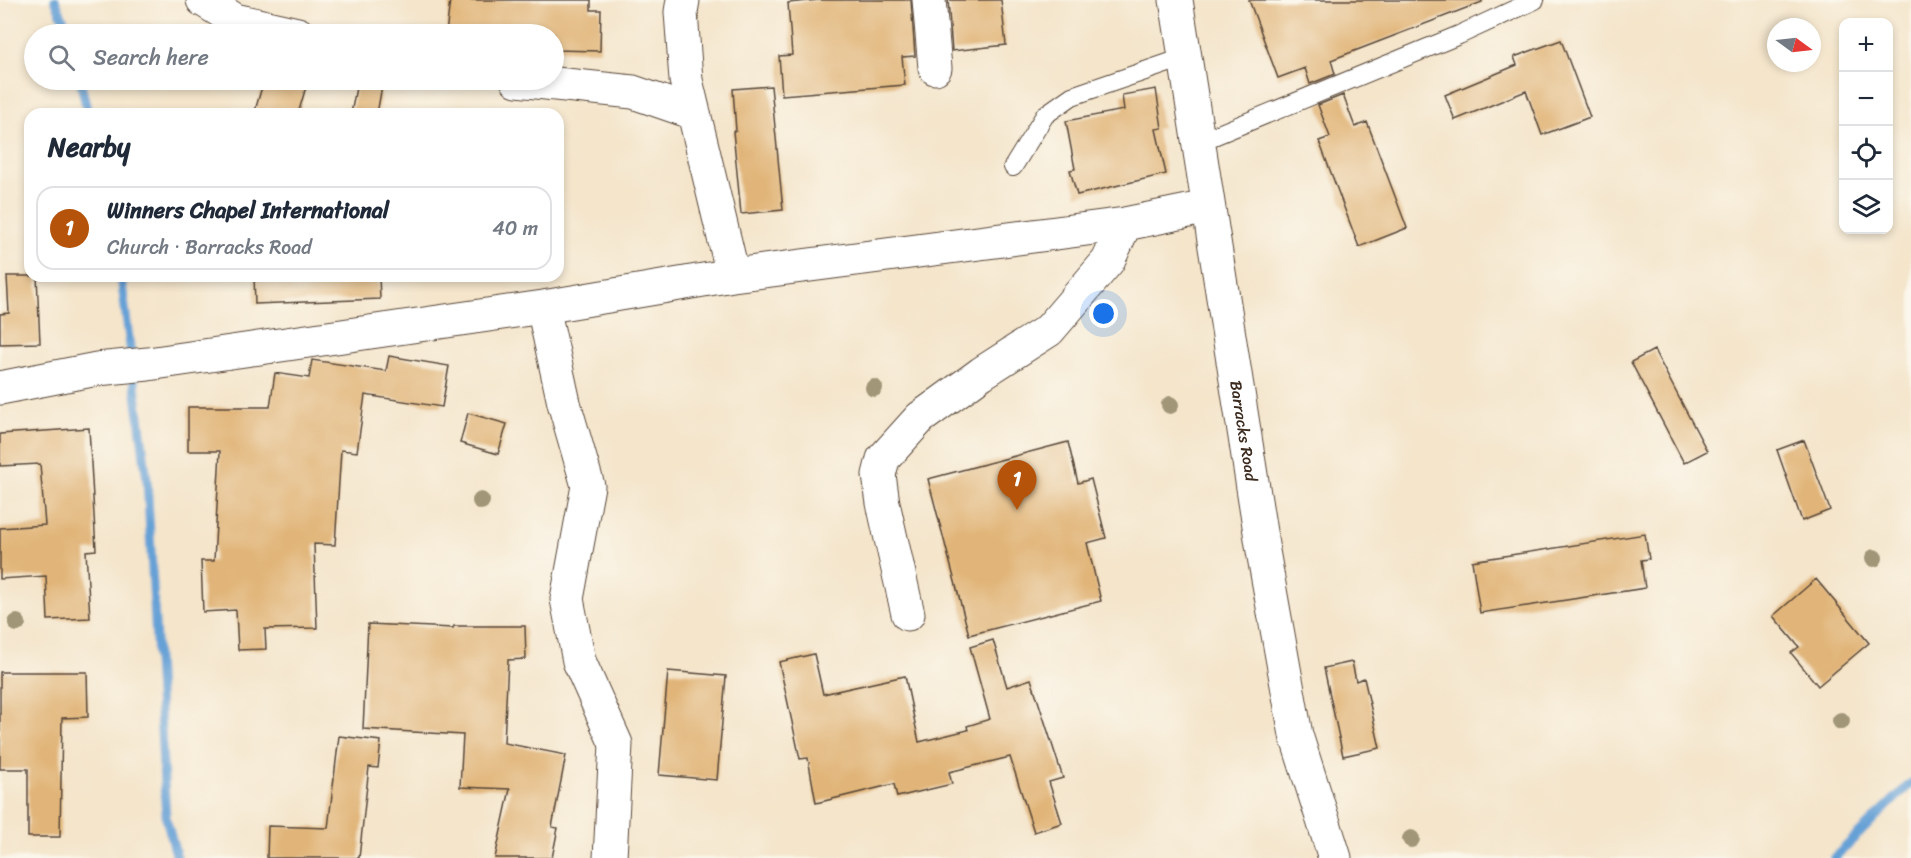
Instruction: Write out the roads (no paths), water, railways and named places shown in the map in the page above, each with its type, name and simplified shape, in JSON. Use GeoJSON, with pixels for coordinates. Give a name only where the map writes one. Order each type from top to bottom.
{"type":"FeatureCollection","features":[{"type":"Feature","properties":{"kind":"street"},"geometry":{"type":"LineString","coordinates":[[203,0],[235,20],[253,24]]}},
{"type":"Feature","properties":{"kind":"street"},"geometry":{"type":"LineString","coordinates":[[682,0],[686,80],[733,275]]}},
{"type":"Feature","properties":{"kind":"street"},"geometry":{"type":"LineString","coordinates":[[929,0],[935,68]]}},
{"type":"Feature","properties":{"kind":"street","name":"Barracks Road"},"geometry":{"type":"LineString","coordinates":[[1176,0],[1262,540],[1296,735],[1335,858]]}},
{"type":"Feature","properties":{"kind":"street"},"geometry":{"type":"LineString","coordinates":[[564,85],[633,92],[694,113]]}},
{"type":"Feature","properties":{"kind":"street"},"geometry":{"type":"LineString","coordinates":[[0,388],[97,369],[148,364],[543,307],[733,275],[1125,224],[1209,207]]}},
{"type":"Feature","properties":{"kind":"street"},"geometry":{"type":"LineString","coordinates":[[908,614],[883,503],[879,475],[883,459],[920,418],[982,373],[1049,330],[1108,261],[1125,224]]}},
{"type":"Feature","properties":{"kind":"street"},"geometry":{"type":"LineString","coordinates":[[543,307],[564,403],[588,486],[567,599],[579,661],[616,744],[610,858]]}},
{"type":"Feature","properties":{"kind":"lane"},"geometry":{"type":"LineString","coordinates":[[1199,142],[1459,35],[1535,0]]}},
{"type":"Feature","properties":{"kind":"lane"},"geometry":{"type":"LineString","coordinates":[[1013,167],[1045,115],[1072,96],[1186,57]]}},
{"type":"Feature","properties":{"kind":"waterway"},"geometry":{"type":"LineString","coordinates":[[55,0],[66,24]]}},
{"type":"Feature","properties":{"kind":"waterway"},"geometry":{"type":"LineString","coordinates":[[82,90],[87,108]]}},
{"type":"Feature","properties":{"kind":"waterway"},"geometry":{"type":"LineString","coordinates":[[122,282],[147,480],[166,818],[177,858]]}},
{"type":"Feature","properties":{"kind":"waterway"},"geometry":{"type":"LineString","coordinates":[[1834,858],[1911,783]]}},
{"type":"Feature","properties":{"kind":"place","name":"Winners Chapel International"},"geometry":{"type":"Point","coordinates":[1017,510]}}]}
